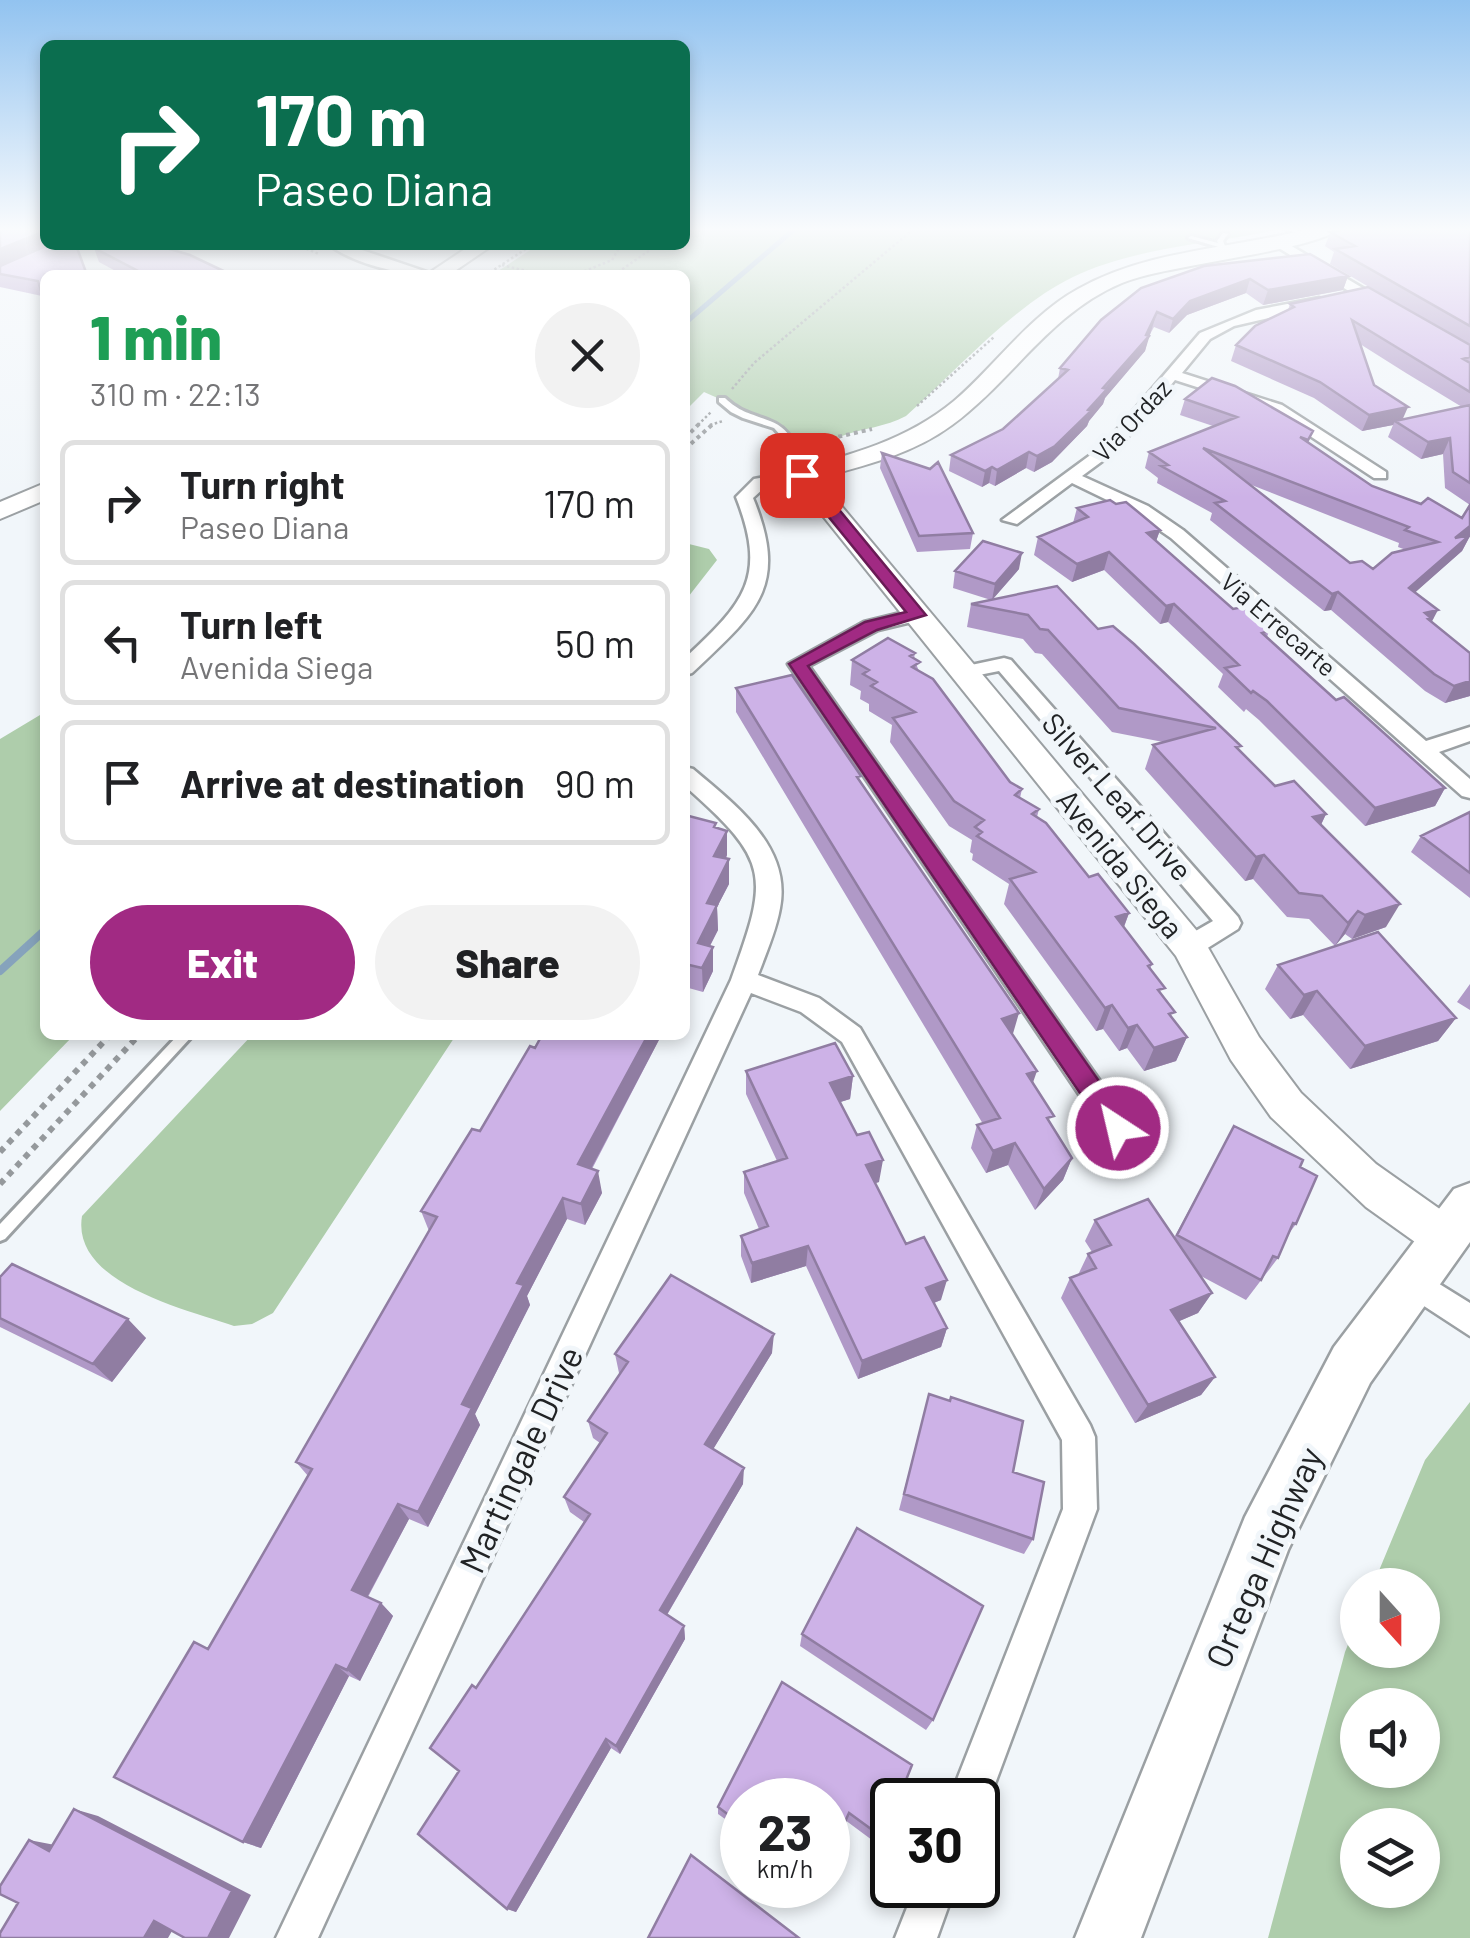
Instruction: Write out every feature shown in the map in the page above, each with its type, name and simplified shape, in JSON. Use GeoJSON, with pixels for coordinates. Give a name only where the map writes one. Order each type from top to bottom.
{"type":"FeatureCollection","features":[{"type":"Feature","properties":{"kind":"main road","name":"Ortega Highway"},"geometry":{"type":"LineString","coordinates":[[1108,1938],[1265,1538],[1352,1364],[1442,1241]]}},
{"type":"Feature","properties":{"kind":"street"},"geometry":{"type":"LineString","coordinates":[[690,665],[741,616],[760,580],[763,550],[744,496],[760,484],[892,447],[945,420],[1051,317]]}},
{"type":"Feature","properties":{"kind":"street","name":"Via Ordaz"},"geometry":{"type":"LineString","coordinates":[[1011,520],[1074,478],[1110,448],[1205,336],[1244,317]]}},
{"type":"Feature","properties":{"kind":"street"},"geometry":{"type":"LineString","coordinates":[[1173,375],[1277,408],[1380,476]]}},
{"type":"Feature","properties":{"kind":"street","name":"Avenida Siega"},"geometry":{"type":"LineString","coordinates":[[802,475],[1189,947],[1236,1032],[1284,1104],[1384,1200],[1442,1241]]}},
{"type":"Feature","properties":{"kind":"street"},"geometry":{"type":"LineString","coordinates":[[0,493],[40,476]]}},
{"type":"Feature","properties":{"kind":"street","name":"Via Errecarte"},"geometry":{"type":"LineString","coordinates":[[1074,478],[1142,510],[1177,534],[1470,791]]}},
{"type":"Feature","properties":{"kind":"street"},"geometry":{"type":"LineString","coordinates":[[0,510],[40,493]]}},
{"type":"Feature","properties":{"kind":"street"},"geometry":{"type":"LineString","coordinates":[[917,615],[871,626],[798,664],[1118,1128]]}},
{"type":"Feature","properties":{"kind":"street","name":"Silver Leaf Drive"},"geometry":{"type":"LineString","coordinates":[[964,672],[1004,664],[1229,924],[1189,947]]}},
{"type":"Feature","properties":{"kind":"street"},"geometry":{"type":"LineString","coordinates":[[1422,750],[1470,734]]}},
{"type":"Feature","properties":{"kind":"street","name":"Martingale Drive"},"geometry":{"type":"LineString","coordinates":[[297,1938],[744,980],[771,884],[760,849],[734,818],[690,778]]}},
{"type":"Feature","properties":{"kind":"street"},"geometry":{"type":"LineString","coordinates":[[744,980],[810,1005],[851,1035],[1078,1438],[1080,1508],[977,1778]]}},
{"type":"Feature","properties":{"kind":"street"},"geometry":{"type":"LineString","coordinates":[[1442,1241],[1470,1321]]}},
{"type":"Feature","properties":{"kind":"street"},"geometry":{"type":"LineString","coordinates":[[916,1938],[927,1908]]}},
{"type":"Feature","properties":{"kind":"lane"},"geometry":{"type":"LineString","coordinates":[[722,400],[731,410],[770,420],[784,431],[802,475]]}},
{"type":"Feature","properties":{"kind":"lane"},"geometry":{"type":"LineString","coordinates":[[0,1234],[181,1040]]}},
{"type":"Feature","properties":{"kind":"path"},"geometry":{"type":"LineString","coordinates":[[690,433],[754,363],[808,317]]}},
{"type":"Feature","properties":{"kind":"path"},"geometry":{"type":"LineString","coordinates":[[0,1152],[105,1040]]}},
{"type":"Feature","properties":{"kind":"path"},"geometry":{"type":"LineString","coordinates":[[0,1184],[134,1040]]}},
{"type":"Feature","properties":{"kind":"green space"},"geometry":{"type":"Polygon","coordinates":[[[690,317],[1013,317],[906,416],[842,436],[798,458],[784,431],[770,421],[731,411],[722,400],[704,392],[690,406],[690,317]]]}},
{"type":"Feature","properties":{"kind":"green space"},"geometry":{"type":"Polygon","coordinates":[[[690,544],[709,549],[717,560],[690,595],[690,544]]]}},
{"type":"Feature","properties":{"kind":"green space"},"geometry":{"type":"Polygon","coordinates":[[[40,715],[40,1040],[69,1040],[0,1111],[0,739],[40,715]]]}},
{"type":"Feature","properties":{"kind":"green space"},"geometry":{"type":"Polygon","coordinates":[[[247,1040],[453,1040],[273,1313],[252,1324],[234,1326],[161,1301],[112,1276],[94,1259],[83,1239],[82,1216],[247,1040]]]}},
{"type":"Feature","properties":{"kind":"green space"},"geometry":{"type":"Polygon","coordinates":[[[1470,1402],[1470,1938],[1268,1938],[1341,1668],[1440,1668],[1440,1568],[1380,1568],[1425,1460],[1470,1402]]]}},
{"type":"Feature","properties":{"kind":"building"},"geometry":{"type":"Polygon","coordinates":[[[1154,317],[1146,335],[1149,336],[1103,388],[1107,389],[1088,410],[1091,411],[1055,446],[1037,456],[1029,452],[997,470],[992,467],[985,471],[951,455],[1003,429],[1068,370],[1060,368],[1101,320],[1154,317]]]}},
{"type":"Feature","properties":{"kind":"building"},"geometry":{"type":"Polygon","coordinates":[[[1273,317],[1422,317],[1470,345],[1470,357],[1463,359],[1470,363],[1470,392],[1352,320],[1374,385],[1408,407],[1369,415],[1320,382],[1236,345],[1255,326],[1273,317]]]}},
{"type":"Feature","properties":{"kind":"building"},"geometry":{"type":"Polygon","coordinates":[[[1455,317],[1470,317],[1470,326],[1455,317]]]}},
{"type":"Feature","properties":{"kind":"building"},"geometry":{"type":"Polygon","coordinates":[[[1212,378],[1235,386],[1313,431],[1308,440],[1300,437],[1372,486],[1421,504],[1428,498],[1462,518],[1470,505],[1470,526],[1455,538],[1470,535],[1409,588],[1438,610],[1425,613],[1431,618],[1428,619],[1470,653],[1470,681],[1454,686],[1434,674],[1338,592],[1332,594],[1215,503],[1225,501],[1161,466],[1168,465],[1149,452],[1237,417],[1185,399],[1212,378]],[[1203,448],[1350,563],[1362,561],[1373,569],[1392,553],[1438,542],[1405,530],[1409,527],[1203,448]]]}},
{"type":"Feature","properties":{"kind":"building"},"geometry":{"type":"Polygon","coordinates":[[[1470,405],[1470,483],[1453,472],[1450,438],[1428,442],[1395,421],[1470,405]]]}},
{"type":"Feature","properties":{"kind":"building"},"geometry":{"type":"Polygon","coordinates":[[[882,453],[930,469],[938,462],[973,533],[919,536],[882,453]]]}},
{"type":"Feature","properties":{"kind":"building"},"geometry":{"type":"Polygon","coordinates":[[[1110,500],[1116,504],[1126,502],[1160,530],[1147,533],[1233,609],[1243,607],[1269,631],[1262,633],[1336,700],[1344,697],[1445,788],[1375,808],[1267,701],[1251,693],[1225,668],[1239,665],[1174,604],[1166,606],[1109,552],[1077,564],[1038,537],[1088,517],[1077,508],[1110,500]]]}},
{"type":"Feature","properties":{"kind":"building"},"geometry":{"type":"Polygon","coordinates":[[[983,541],[1022,553],[995,584],[955,571],[983,541]]]}},
{"type":"Feature","properties":{"kind":"building"},"geometry":{"type":"Polygon","coordinates":[[[1057,586],[1098,629],[1113,626],[1134,644],[1241,746],[1236,747],[1275,786],[1294,781],[1326,814],[1313,817],[1400,904],[1365,915],[1358,911],[1348,923],[1322,896],[1299,893],[1264,855],[1256,857],[1153,745],[1216,728],[1119,708],[1048,630],[1040,629],[1028,615],[971,604],[1057,586]]]}},
{"type":"Feature","properties":{"kind":"building"},"geometry":{"type":"Polygon","coordinates":[[[888,638],[915,653],[910,656],[920,662],[912,667],[933,679],[1010,782],[1022,789],[1015,795],[1039,809],[1032,814],[1046,823],[1089,877],[1098,874],[1129,913],[1116,917],[1152,964],[1148,966],[1165,988],[1158,990],[1175,1012],[1169,1014],[1187,1037],[1154,1048],[1137,1025],[1128,1028],[1112,1005],[1105,1008],[1010,879],[1035,872],[977,836],[982,832],[975,827],[984,820],[954,801],[893,718],[915,712],[871,686],[877,682],[863,674],[869,670],[852,660],[888,638]]]}},
{"type":"Feature","properties":{"kind":"building"},"geometry":{"type":"Polygon","coordinates":[[[792,675],[1019,1013],[1002,1019],[1037,1071],[1027,1074],[1054,1116],[1047,1118],[1072,1158],[1044,1189],[1015,1143],[993,1151],[977,1125],[1000,1118],[736,688],[792,675]]]}},
{"type":"Feature","properties":{"kind":"building"},"geometry":{"type":"Polygon","coordinates":[[[1470,812],[1470,873],[1421,836],[1470,812]]]}},
{"type":"Feature","properties":{"kind":"building"},"geometry":{"type":"Polygon","coordinates":[[[690,816],[716,823],[714,827],[727,831],[714,856],[729,859],[707,903],[717,905],[698,943],[713,947],[702,968],[690,965],[690,816]]]}},
{"type":"Feature","properties":{"kind":"building"},"geometry":{"type":"Polygon","coordinates":[[[1378,932],[1456,1018],[1365,1046],[1317,991],[1304,995],[1278,965],[1378,932]]]}},
{"type":"Feature","properties":{"kind":"building"},"geometry":{"type":"Polygon","coordinates":[[[539,1040],[645,1040],[578,1164],[598,1171],[581,1204],[563,1198],[517,1283],[524,1285],[462,1404],[472,1408],[418,1512],[398,1504],[352,1590],[381,1603],[347,1670],[336,1665],[243,1842],[114,1777],[194,1642],[208,1649],[312,1469],[296,1462],[437,1217],[421,1211],[472,1129],[480,1131],[530,1046],[535,1048],[539,1040]]]}},
{"type":"Feature","properties":{"kind":"building"},"geometry":{"type":"Polygon","coordinates":[[[835,1043],[853,1076],[830,1083],[857,1135],[869,1132],[883,1160],[866,1165],[906,1244],[924,1237],[947,1280],[926,1288],[947,1328],[862,1361],[808,1246],[752,1263],[741,1236],[768,1226],[744,1172],[787,1158],[746,1071],[835,1043]]]}},
{"type":"Feature","properties":{"kind":"building"},"geometry":{"type":"Polygon","coordinates":[[[1234,1126],[1303,1160],[1300,1167],[1317,1176],[1278,1258],[1273,1256],[1261,1280],[1177,1235],[1234,1126]]]}},
{"type":"Feature","properties":{"kind":"building"},"geometry":{"type":"Polygon","coordinates":[[[1148,1199],[1212,1293],[1171,1310],[1215,1377],[1148,1405],[1070,1278],[1096,1268],[1088,1254],[1111,1245],[1095,1220],[1148,1199]]]}},
{"type":"Feature","properties":{"kind":"building"},"geometry":{"type":"Polygon","coordinates":[[[12,1264],[128,1319],[93,1364],[0,1318],[0,1277],[12,1264]]]}},
{"type":"Feature","properties":{"kind":"building"},"geometry":{"type":"Polygon","coordinates":[[[671,1275],[774,1334],[705,1444],[744,1468],[660,1610],[684,1626],[616,1746],[606,1739],[507,1909],[418,1834],[459,1771],[430,1748],[472,1685],[476,1688],[590,1514],[564,1497],[607,1433],[588,1421],[628,1362],[615,1354],[671,1275]]]}},
{"type":"Feature","properties":{"kind":"building"},"geometry":{"type":"Polygon","coordinates":[[[929,1394],[950,1401],[951,1397],[1023,1421],[1013,1472],[1044,1482],[1033,1539],[904,1494],[929,1394]]]}},
{"type":"Feature","properties":{"kind":"building"},"geometry":{"type":"Polygon","coordinates":[[[857,1528],[983,1606],[933,1720],[802,1634],[857,1528]]]}},
{"type":"Feature","properties":{"kind":"building"},"geometry":{"type":"Polygon","coordinates":[[[782,1682],[912,1765],[907,1778],[870,1778],[870,1828],[850,1814],[850,1778],[733,1778],[782,1682]]]}},
{"type":"Feature","properties":{"kind":"building"},"geometry":{"type":"Polygon","coordinates":[[[74,1809],[232,1891],[208,1938],[185,1938],[154,1921],[144,1938],[0,1938],[18,1903],[0,1894],[0,1886],[29,1840],[49,1851],[74,1809]]]}},
{"type":"Feature","properties":{"kind":"building"},"geometry":{"type":"Polygon","coordinates":[[[691,1855],[720,1877],[720,1908],[760,1908],[799,1938],[648,1938],[691,1855]]]}},
{"type":"Feature","properties":{"kind":"waterway"},"geometry":{"type":"LineString","coordinates":[[0,971],[40,935]]}},
{"type":"Feature","properties":{"kind":"route"},"geometry":{"type":"LineString","coordinates":[[802,475],[917,615],[871,626],[798,664],[1118,1128]]}}]}
